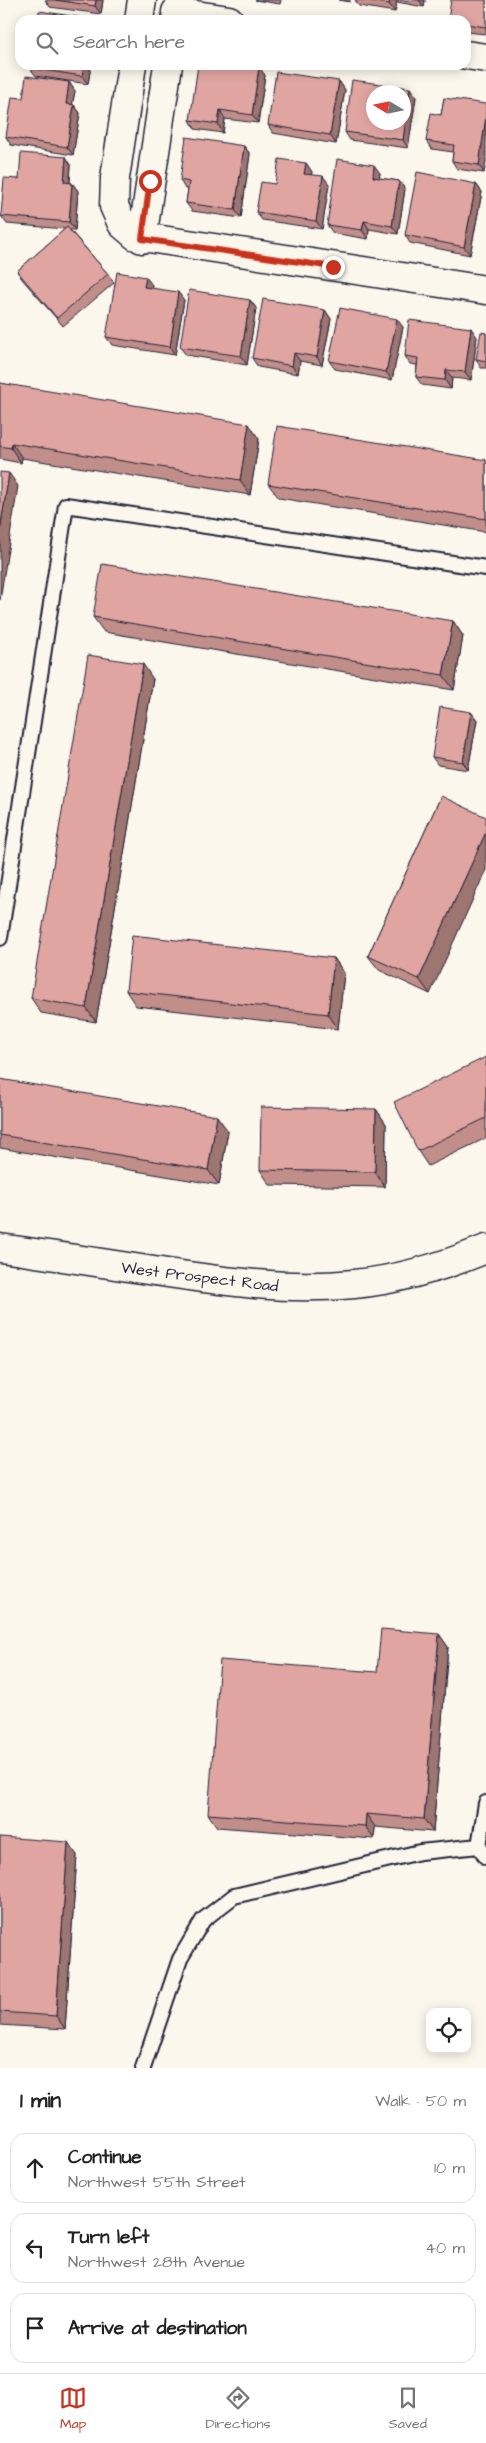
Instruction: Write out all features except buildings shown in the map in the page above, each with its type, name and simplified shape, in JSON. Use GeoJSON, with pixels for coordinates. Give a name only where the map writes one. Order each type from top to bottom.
{"type":"FeatureCollection","features":[{"type":"Feature","properties":{"kind":"street"},"geometry":{"type":"LineString","coordinates":[[140,15],[142,0]]}},
{"type":"Feature","properties":{"kind":"street"},"geometry":{"type":"LineString","coordinates":[[176,11],[200,15]]}},
{"type":"Feature","properties":{"kind":"street"},"geometry":{"type":"LineString","coordinates":[[471,56],[486,58]]}},
{"type":"Feature","properties":{"kind":"street"},"geometry":{"type":"LineString","coordinates":[[131,70],[115,178],[114,206],[122,224],[142,239],[486,290]]}},
{"type":"Feature","properties":{"kind":"street"},"geometry":{"type":"LineString","coordinates":[[142,239],[167,70]]}},
{"type":"Feature","properties":{"kind":"street","name":"West Prospect Road"},"geometry":{"type":"LineString","coordinates":[[0,1248],[226,1282],[280,1287],[338,1286],[380,1280],[424,1270],[485,1251]]}},
{"type":"Feature","properties":{"kind":"lane"},"geometry":{"type":"LineString","coordinates":[[0,938],[66,505],[486,568]]}},
{"type":"Feature","properties":{"kind":"lane"},"geometry":{"type":"LineString","coordinates":[[143,2068],[180,1960],[203,1920],[234,1896],[420,1852],[483,1852],[486,1803]]}},
{"type":"Feature","properties":{"kind":"route"},"geometry":{"type":"LineString","coordinates":[[150,181],[142,239],[333,267]]}}]}
